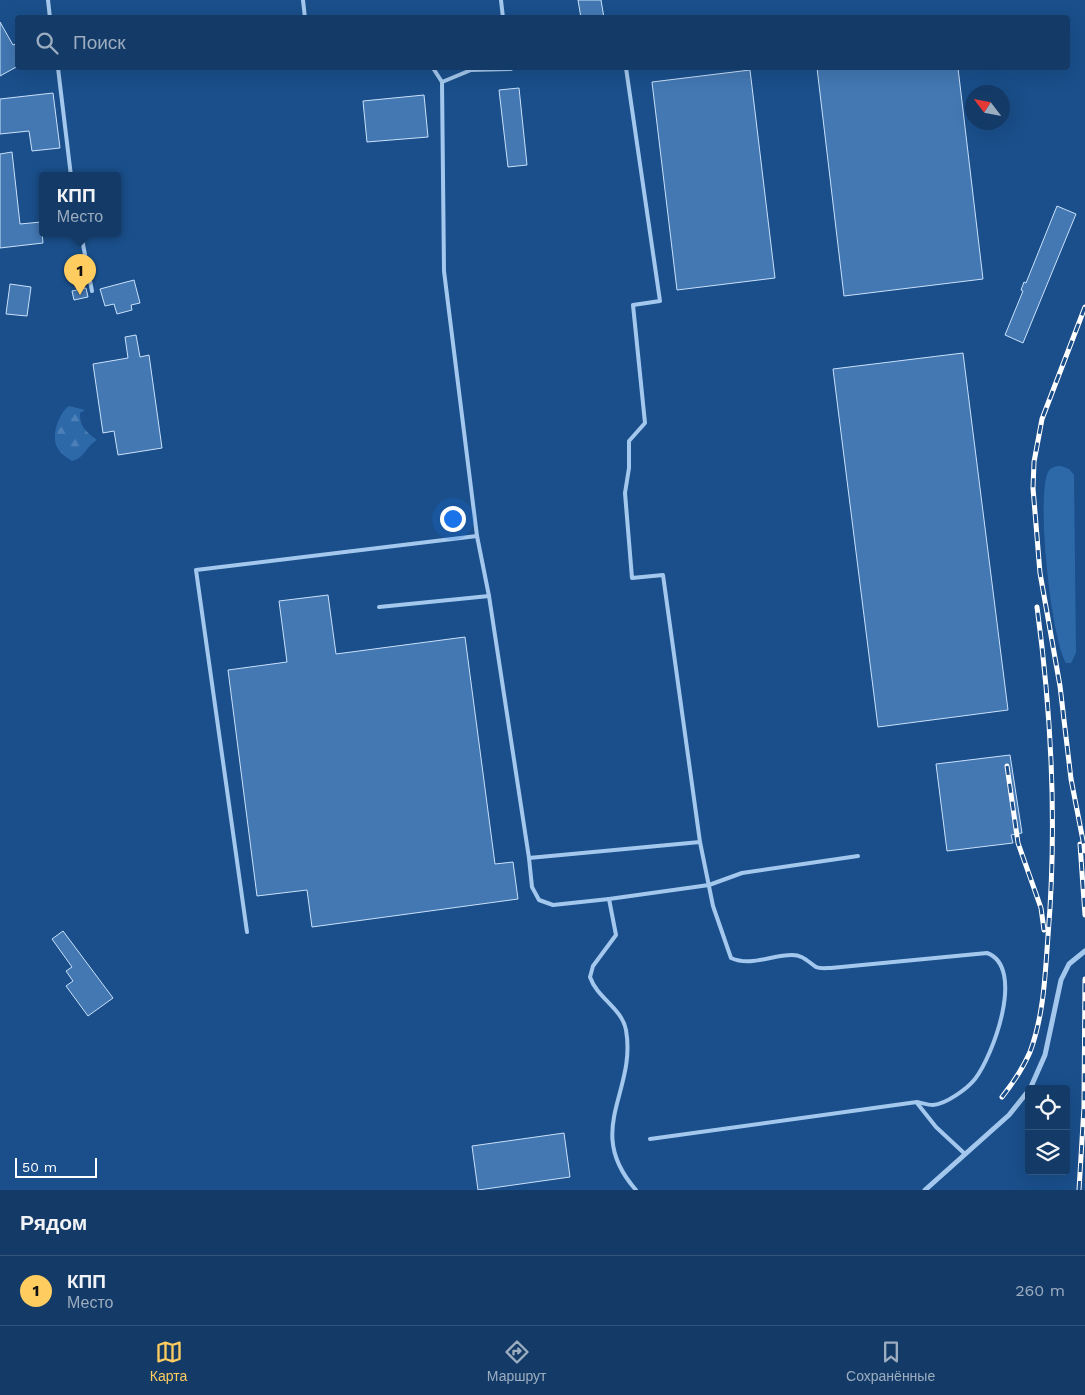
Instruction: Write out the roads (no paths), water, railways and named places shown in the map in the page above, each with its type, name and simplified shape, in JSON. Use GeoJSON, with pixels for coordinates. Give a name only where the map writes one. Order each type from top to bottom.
{"type":"FeatureCollection","features":[{"type":"Feature","properties":{"kind":"street"},"geometry":{"type":"LineString","coordinates":[[1031,1085],[1044,1055],[1061,980],[1068,964],[1085,951]]}},
{"type":"Feature","properties":{"kind":"street"},"geometry":{"type":"LineString","coordinates":[[925,1190],[1009,1115],[1025,1095]]}},
{"type":"Feature","properties":{"kind":"lane"},"geometry":{"type":"LineString","coordinates":[[48,0],[50,15]]}},
{"type":"Feature","properties":{"kind":"lane"},"geometry":{"type":"LineString","coordinates":[[302,0],[304,15]]}},
{"type":"Feature","properties":{"kind":"lane"},"geometry":{"type":"LineString","coordinates":[[501,0],[504,15]]}},
{"type":"Feature","properties":{"kind":"lane"},"geometry":{"type":"LineString","coordinates":[[58,70],[71,172]]}},
{"type":"Feature","properties":{"kind":"lane"},"geometry":{"type":"LineString","coordinates":[[434,70],[442,82],[444,271],[476,536],[489,596],[532,888],[538,900],[553,905],[610,899],[708,885],[742,873],[858,856]]}},
{"type":"Feature","properties":{"kind":"lane"},"geometry":{"type":"LineString","coordinates":[[442,82],[471,70]]}},
{"type":"Feature","properties":{"kind":"lane"},"geometry":{"type":"LineString","coordinates":[[626,70],[660,301],[633,305],[646,423],[629,441],[629,468],[625,493],[632,578],[663,575],[700,842],[708,885],[720,931],[731,958],[738,962],[795,955],[800,956],[817,968],[831,968],[980,952],[993,955],[1003,971],[1005,1006],[980,1070],[965,1088],[940,1103],[932,1105],[917,1102],[650,1139]]}},
{"type":"Feature","properties":{"kind":"lane"},"geometry":{"type":"LineString","coordinates":[[82,237],[92,291]]}},
{"type":"Feature","properties":{"kind":"lane"},"geometry":{"type":"LineString","coordinates":[[247,932],[196,570],[476,536]]}},
{"type":"Feature","properties":{"kind":"lane"},"geometry":{"type":"LineString","coordinates":[[379,607],[489,596]]}},
{"type":"Feature","properties":{"kind":"lane"},"geometry":{"type":"LineString","coordinates":[[529,858],[700,842]]}},
{"type":"Feature","properties":{"kind":"lane"},"geometry":{"type":"LineString","coordinates":[[610,899],[616,935],[593,966],[590,977],[617,1010],[626,1029],[627,1055],[625,1074],[614,1110],[612,1137],[614,1155],[619,1167],[636,1190]]}},
{"type":"Feature","properties":{"kind":"lane"},"geometry":{"type":"LineString","coordinates":[[917,1102],[936,1128],[964,1154]]}},
{"type":"Feature","properties":{"kind":"railway"},"geometry":{"type":"LineString","coordinates":[[1085,307],[1042,419],[1034,462],[1033,488],[1040,573],[1060,686],[1071,779],[1085,851]]}},
{"type":"Feature","properties":{"kind":"railway"},"geometry":{"type":"LineString","coordinates":[[1002,1097],[1018,1075],[1035,1038],[1041,1009],[1046,966],[1051,895],[1052,772],[1046,689],[1037,607]]}},
{"type":"Feature","properties":{"kind":"railway"},"geometry":{"type":"LineString","coordinates":[[1007,766],[1018,843],[1041,908],[1044,930]]}},
{"type":"Feature","properties":{"kind":"railway"},"geometry":{"type":"LineString","coordinates":[[1080,844],[1085,915]]}},
{"type":"Feature","properties":{"kind":"railway"},"geometry":{"type":"LineString","coordinates":[[1079,1190],[1084,1107],[1085,979]]}},
{"type":"Feature","properties":{"kind":"place","name":"КПП"},"geometry":{"type":"Point","coordinates":[80,295]}}]}
